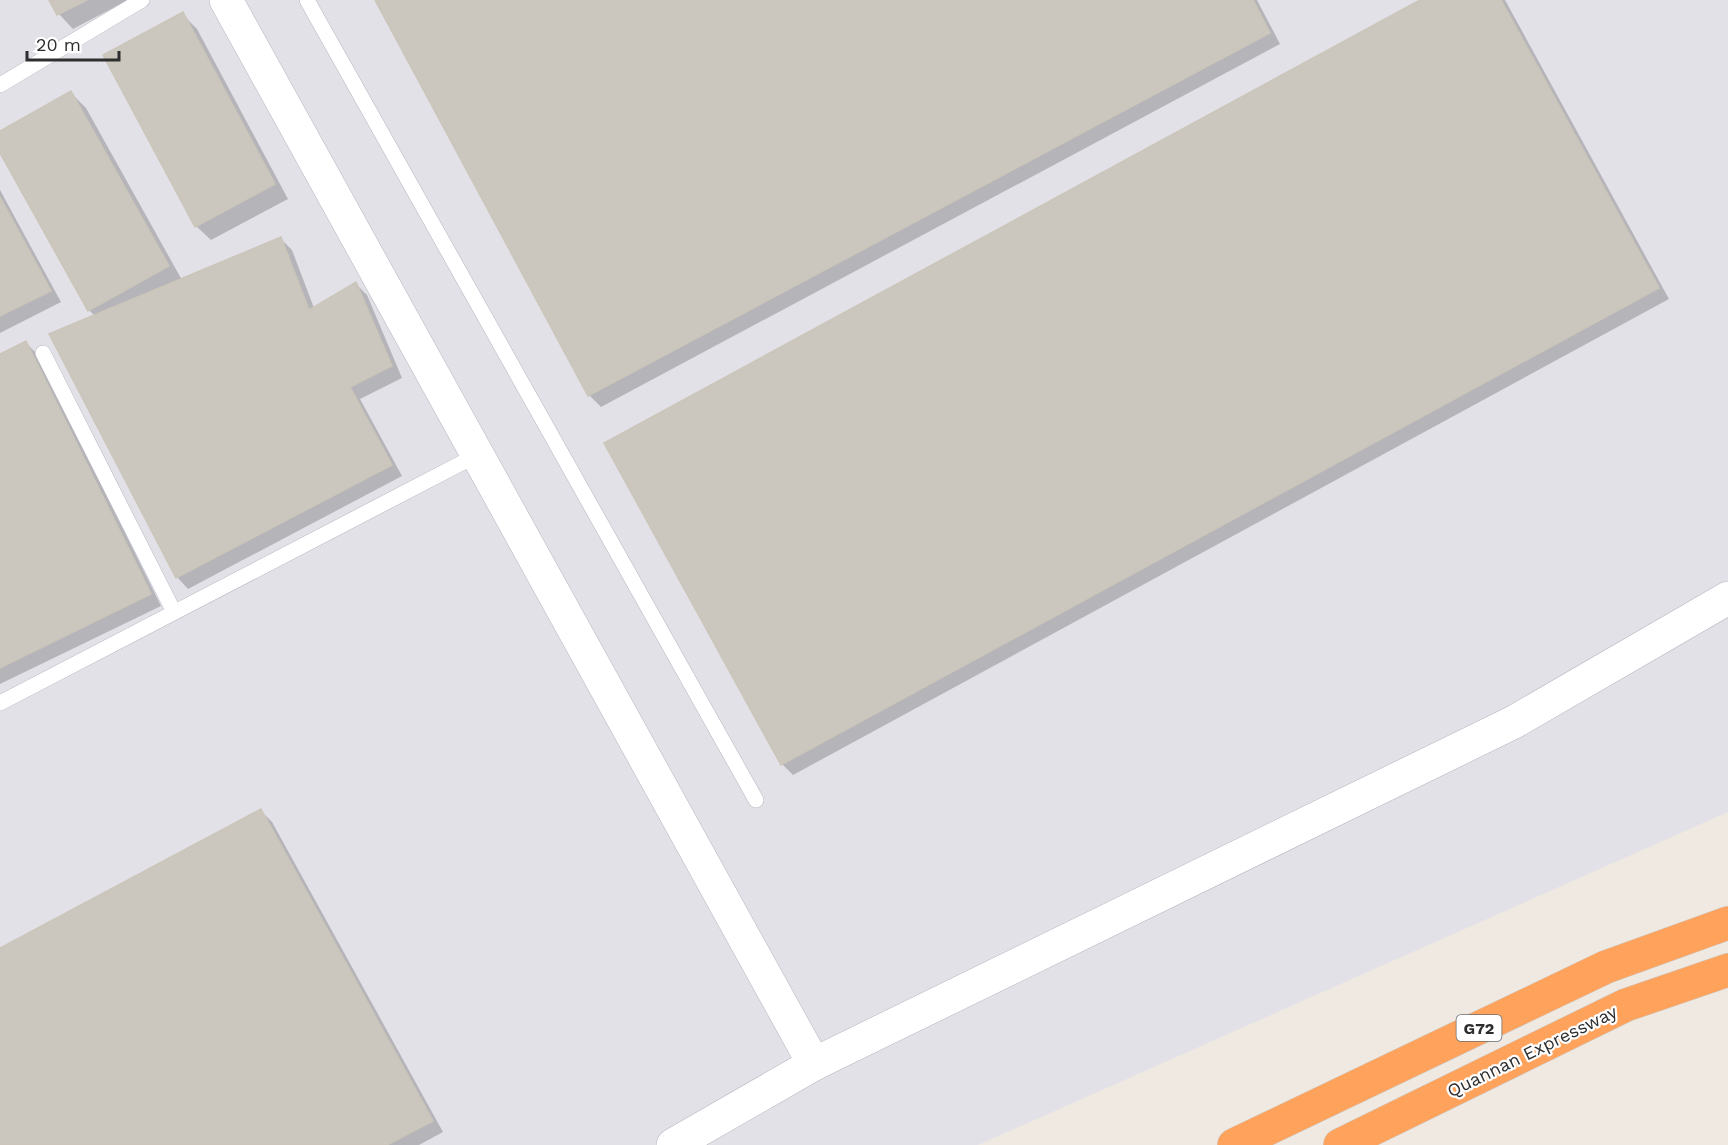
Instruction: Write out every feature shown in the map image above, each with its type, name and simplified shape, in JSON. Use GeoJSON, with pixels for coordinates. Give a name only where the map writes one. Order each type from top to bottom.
{"type":"FeatureCollection","features":[{"type":"Feature","properties":{"kind":"highway","name":"G72"},"geometry":{"type":"LineString","coordinates":[[1234,1145],[1606,967],[1728,923]]}},
{"type":"Feature","properties":{"kind":"highway","name":"Quannan Expressway"},"geometry":{"type":"LineString","coordinates":[[1340,1145],[1626,1005],[1728,970]]}},
{"type":"Feature","properties":{"kind":"street"},"geometry":{"type":"LineString","coordinates":[[226,0],[814,1064]]}},
{"type":"Feature","properties":{"kind":"street"},"geometry":{"type":"LineString","coordinates":[[673,1145],[814,1064],[1514,722],[1728,598]]}},
{"type":"Feature","properties":{"kind":"lane"},"geometry":{"type":"LineString","coordinates":[[0,85],[142,0]]}},
{"type":"Feature","properties":{"kind":"lane"},"geometry":{"type":"LineString","coordinates":[[307,0],[756,801]]}},
{"type":"Feature","properties":{"kind":"lane"},"geometry":{"type":"LineString","coordinates":[[43,353],[174,612]]}},
{"type":"Feature","properties":{"kind":"lane"},"geometry":{"type":"LineString","coordinates":[[0,703],[477,454]]}},
{"type":"Feature","properties":{"kind":"shaded area"},"geometry":{"type":"Polygon","coordinates":[[[0,0],[1728,0],[1728,812],[978,1145],[0,1145],[0,0]]]}},
{"type":"Feature","properties":{"kind":"building"},"geometry":{"type":"Polygon","coordinates":[[[49,0],[87,0],[57,15],[49,0]]]}},
{"type":"Feature","properties":{"kind":"building"},"geometry":{"type":"Polygon","coordinates":[[[375,0],[1253,0],[1270,33],[588,396],[375,0]]]}},
{"type":"Feature","properties":{"kind":"building"},"geometry":{"type":"Polygon","coordinates":[[[1420,0],[1501,0],[1659,288],[781,765],[604,443],[1420,0]]]}},
{"type":"Feature","properties":{"kind":"building"},"geometry":{"type":"Polygon","coordinates":[[[183,12],[275,184],[195,227],[103,55],[183,12]]]}},
{"type":"Feature","properties":{"kind":"building"},"geometry":{"type":"Polygon","coordinates":[[[71,91],[169,266],[88,311],[0,153],[0,131],[71,91]]]}},
{"type":"Feature","properties":{"kind":"building"},"geometry":{"type":"Polygon","coordinates":[[[0,197],[51,291],[0,316],[0,197]]]}},
{"type":"Feature","properties":{"kind":"building"},"geometry":{"type":"Polygon","coordinates":[[[281,237],[309,310],[356,282],[392,366],[350,387],[392,465],[176,578],[49,334],[281,237]]]}},
{"type":"Feature","properties":{"kind":"building"},"geometry":{"type":"Polygon","coordinates":[[[26,341],[151,594],[0,668],[0,354],[26,341]]]}},
{"type":"Feature","properties":{"kind":"building"},"geometry":{"type":"Polygon","coordinates":[[[261,809],[433,1121],[387,1145],[0,1145],[0,948],[261,809]]]}}]}
